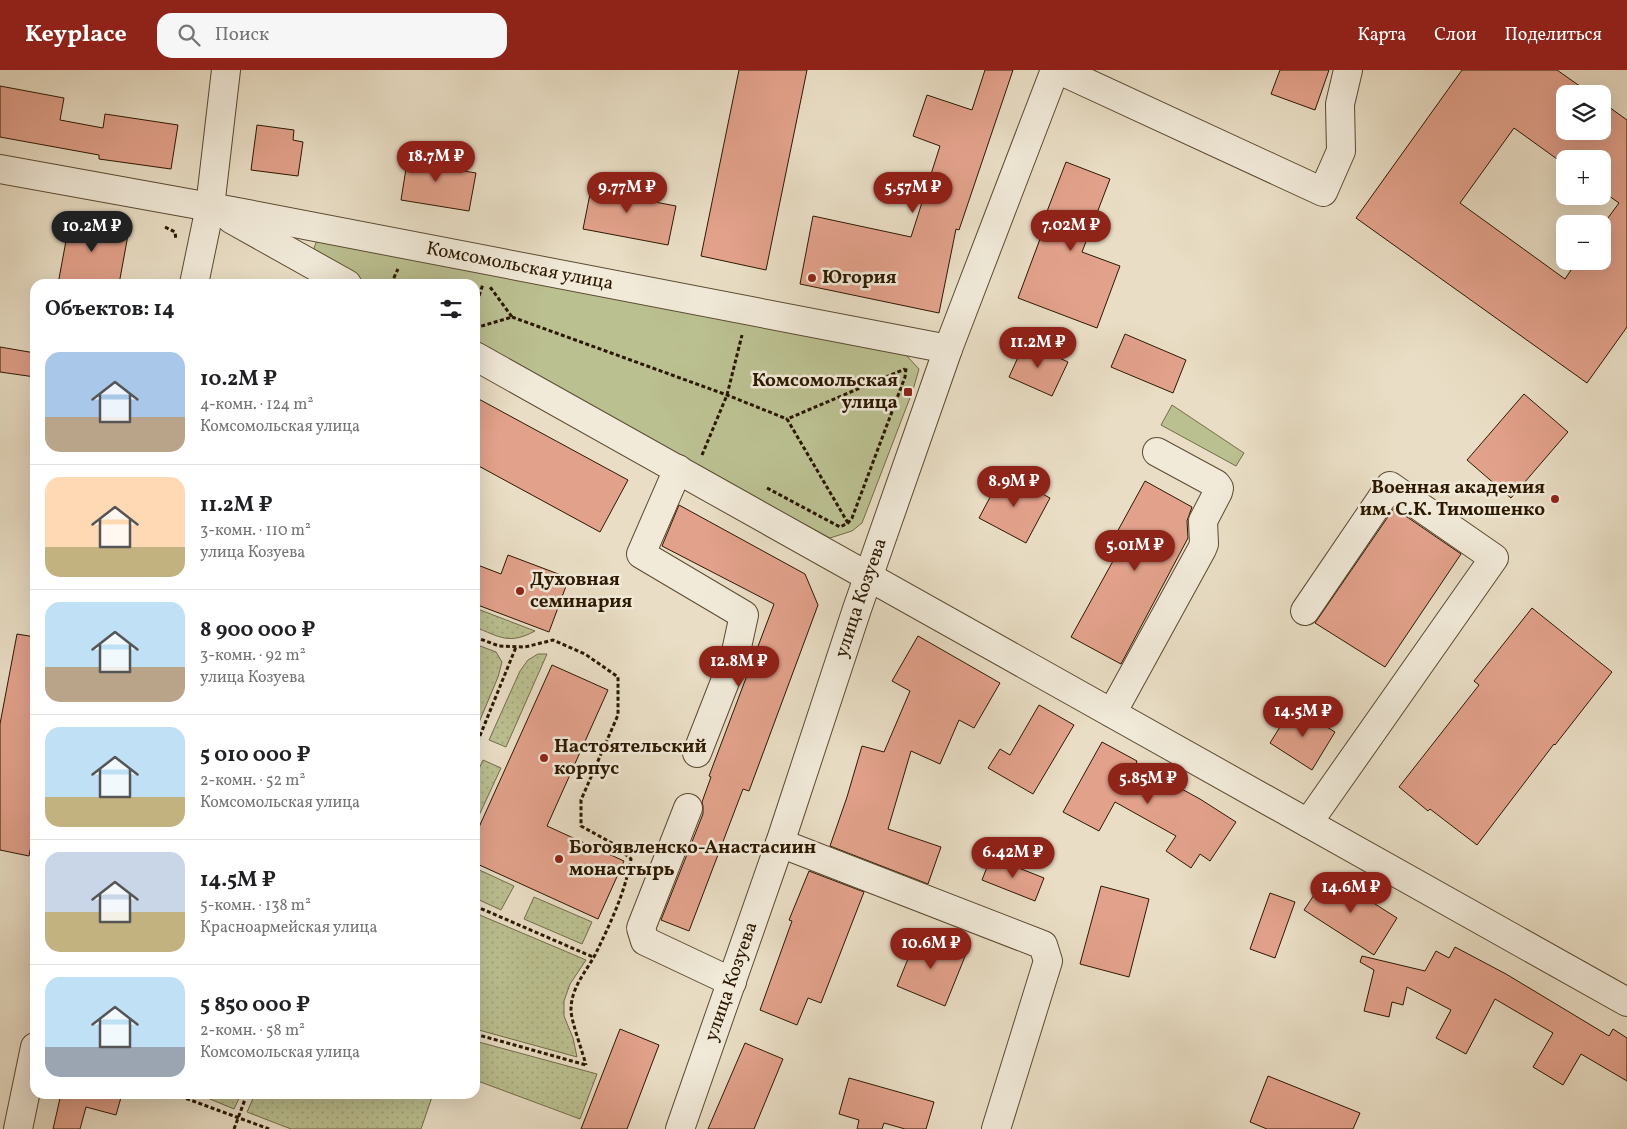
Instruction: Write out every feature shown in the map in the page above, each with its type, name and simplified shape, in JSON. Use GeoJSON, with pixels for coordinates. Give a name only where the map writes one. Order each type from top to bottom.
{"type":"FeatureCollection","features":[{"type":"Feature","properties":{"kind":"street"},"geometry":{"type":"LineString","coordinates":[[195,279],[210,207],[226,70]]}},
{"type":"Feature","properties":{"kind":"street","name":"улица Козуева"},"geometry":{"type":"LineString","coordinates":[[680,1129],[780,844],[868,576],[948,348],[1055,70]]}},
{"type":"Feature","properties":{"kind":"street"},"geometry":{"type":"LineString","coordinates":[[1059,70],[1323,192],[1341,151],[1340,104],[1348,70]]}},
{"type":"Feature","properties":{"kind":"street","name":"Комсомольская улица"},"geometry":{"type":"LineString","coordinates":[[0,169],[210,207],[948,348]]}},
{"type":"Feature","properties":{"kind":"street","name":"Комсомольская улица"},"geometry":{"type":"LineString","coordinates":[[210,207],[338,279]]}},
{"type":"Feature","properties":{"kind":"street"},"geometry":{"type":"LineString","coordinates":[[480,358],[691,462],[868,576],[1627,1002]]}},
{"type":"Feature","properties":{"kind":"street"},"geometry":{"type":"LineString","coordinates":[[1112,713],[1202,549],[1204,544],[1203,522],[1219,488],[1216,484],[1157,452]]}},
{"type":"Feature","properties":{"kind":"street"},"geometry":{"type":"LineString","coordinates":[[691,462],[641,554],[744,616],[735,656],[697,753]]}},
{"type":"Feature","properties":{"kind":"street"},"geometry":{"type":"LineString","coordinates":[[1306,611],[1390,486],[1494,558],[1308,823]]}},
{"type":"Feature","properties":{"kind":"street"},"geometry":{"type":"LineString","coordinates":[[688,808],[641,928],[645,941],[732,982]]}},
{"type":"Feature","properties":{"kind":"street"},"geometry":{"type":"LineString","coordinates":[[780,844],[1043,945],[1048,961],[996,1129]]}},
{"type":"Feature","properties":{"kind":"street"},"geometry":{"type":"LineString","coordinates":[[18,1129],[30,1071]]}},
{"type":"Feature","properties":{"kind":"path"},"geometry":{"type":"LineString","coordinates":[[480,291],[484,278],[512,317],[727,395],[787,419],[848,523]]}},
{"type":"Feature","properties":{"kind":"path"},"geometry":{"type":"LineString","coordinates":[[480,327],[512,317]]}},
{"type":"Feature","properties":{"kind":"path"},"geometry":{"type":"LineString","coordinates":[[691,462],[727,395],[743,333],[733,331]]}},
{"type":"Feature","properties":{"kind":"path"},"geometry":{"type":"LineString","coordinates":[[896,366],[906,368]]}},
{"type":"Feature","properties":{"kind":"path"},"geometry":{"type":"LineString","coordinates":[[787,419],[906,368]]}},
{"type":"Feature","properties":{"kind":"path"},"geometry":{"type":"LineString","coordinates":[[763,486],[840,527],[848,523],[852,518],[862,492],[906,368]]}},
{"type":"Feature","properties":{"kind":"path"},"geometry":{"type":"LineString","coordinates":[[480,639],[499,646],[525,648],[553,640],[585,654],[618,676],[618,715],[581,800],[581,826],[612,843],[631,859],[627,881],[609,926],[576,986],[570,1010],[586,1065],[480,1035]]}},
{"type":"Feature","properties":{"kind":"path"},"geometry":{"type":"LineString","coordinates":[[480,736],[516,647]]}},
{"type":"Feature","properties":{"kind":"path"},"geometry":{"type":"LineString","coordinates":[[480,908],[593,957]]}},
{"type":"Feature","properties":{"kind":"path"},"geometry":{"type":"LineString","coordinates":[[188,1099],[269,1129]]}},
{"type":"Feature","properties":{"kind":"path"},"geometry":{"type":"LineString","coordinates":[[234,1129],[246,1099]]}},
{"type":"Feature","properties":{"kind":"green space"},"geometry":{"type":"Polygon","coordinates":[[[319,235],[894,348],[906,355],[919,369],[913,390],[862,523],[852,531],[830,538],[480,348],[480,279],[352,279],[311,256],[319,235]]]}},
{"type":"Feature","properties":{"kind":"green space"},"geometry":{"type":"Polygon","coordinates":[[[1172,405],[1244,453],[1236,466],[1161,425],[1172,405]]]}},
{"type":"Feature","properties":{"kind":"green space"},"geometry":{"type":"Polygon","coordinates":[[[480,610],[535,631],[511,639],[480,629],[480,610]]]}},
{"type":"Feature","properties":{"kind":"green space"},"geometry":{"type":"Polygon","coordinates":[[[480,646],[496,652],[502,662],[498,677],[480,720],[480,646]]]}},
{"type":"Feature","properties":{"kind":"green space"},"geometry":{"type":"Polygon","coordinates":[[[538,654],[547,654],[506,747],[489,740],[520,671],[528,660],[538,654]]]}},
{"type":"Feature","properties":{"kind":"green space"},"geometry":{"type":"Polygon","coordinates":[[[483,760],[501,768],[480,813],[480,767],[483,760]]]}},
{"type":"Feature","properties":{"kind":"green space"},"geometry":{"type":"Polygon","coordinates":[[[480,870],[514,886],[501,910],[480,900],[480,870]]]}},
{"type":"Feature","properties":{"kind":"green space"},"geometry":{"type":"Polygon","coordinates":[[[534,897],[592,922],[582,944],[524,919],[534,897]]]}},
{"type":"Feature","properties":{"kind":"green space"},"geometry":{"type":"Polygon","coordinates":[[[480,915],[586,960],[570,984],[564,1001],[564,1016],[573,1038],[577,1057],[480,1030],[480,915]]]}},
{"type":"Feature","properties":{"kind":"green space"},"geometry":{"type":"Polygon","coordinates":[[[480,1042],[597,1074],[580,1119],[480,1082],[480,1042]]]}},
{"type":"Feature","properties":{"kind":"green space"},"geometry":{"type":"Polygon","coordinates":[[[210,1099],[239,1099],[234,1109],[210,1099]]]}},
{"type":"Feature","properties":{"kind":"green space"},"geometry":{"type":"Polygon","coordinates":[[[253,1099],[431,1099],[421,1129],[291,1129],[247,1112],[253,1099]]]}},
{"type":"Feature","properties":{"kind":"building"},"geometry":{"type":"Polygon","coordinates":[[[739,70],[807,70],[766,270],[701,256],[739,70]]]}},
{"type":"Feature","properties":{"kind":"building"},"geometry":{"type":"Polygon","coordinates":[[[985,70],[1013,70],[959,230],[956,229],[939,313],[800,284],[813,216],[911,237],[940,146],[913,136],[927,95],[972,110],[985,70]]]}},
{"type":"Feature","properties":{"kind":"building"},"geometry":{"type":"Polygon","coordinates":[[[1280,70],[1329,70],[1315,110],[1271,94],[1280,70]]]}},
{"type":"Feature","properties":{"kind":"building"},"geometry":{"type":"Polygon","coordinates":[[[1462,70],[1557,70],[1578,85],[1556,85],[1556,140],[1611,140],[1611,108],[1627,120],[1627,327],[1587,383],[1356,218],[1462,70]],[[1514,128],[1460,203],[1565,279],[1571,270],[1611,270],[1610,215],[1619,203],[1611,197],[1611,150],[1556,150],[1556,158],[1514,128]]]}},
{"type":"Feature","properties":{"kind":"building"},"geometry":{"type":"Polygon","coordinates":[[[0,86],[64,98],[60,120],[103,128],[105,114],[178,125],[171,169],[99,159],[99,155],[0,137],[0,86]]]}},
{"type":"Feature","properties":{"kind":"building"},"geometry":{"type":"Polygon","coordinates":[[[257,125],[294,130],[293,140],[303,142],[298,176],[251,170],[257,125]]]}},
{"type":"Feature","properties":{"kind":"building"},"geometry":{"type":"Polygon","coordinates":[[[409,150],[436,154],[433,166],[476,173],[469,211],[401,200],[409,150]]]}},
{"type":"Feature","properties":{"kind":"building"},"geometry":{"type":"Polygon","coordinates":[[[1066,162],[1110,179],[1082,252],[1120,266],[1097,328],[1018,298],[1049,215],[1046,214],[1066,162]]]}},
{"type":"Feature","properties":{"kind":"building"},"geometry":{"type":"Polygon","coordinates":[[[593,179],[636,187],[634,198],[676,206],[668,245],[583,229],[593,179]]]}},
{"type":"Feature","properties":{"kind":"building"},"geometry":{"type":"Polygon","coordinates":[[[71,214],[112,221],[110,232],[128,235],[120,279],[59,279],[71,214]]]}},
{"type":"Feature","properties":{"kind":"building"},"geometry":{"type":"Polygon","coordinates":[[[1125,334],[1186,360],[1173,393],[1111,367],[1125,334]]]}},
{"type":"Feature","properties":{"kind":"building"},"geometry":{"type":"Polygon","coordinates":[[[1025,342],[1068,362],[1052,396],[1009,377],[1025,342]]]}},
{"type":"Feature","properties":{"kind":"building"},"geometry":{"type":"Polygon","coordinates":[[[0,347],[30,352],[30,376],[0,372],[0,347]]]}},
{"type":"Feature","properties":{"kind":"building"},"geometry":{"type":"Polygon","coordinates":[[[1524,394],[1568,432],[1511,498],[1467,460],[1524,394]]]}},
{"type":"Feature","properties":{"kind":"building"},"geometry":{"type":"Polygon","coordinates":[[[480,400],[628,480],[600,532],[480,467],[480,400]]]}},
{"type":"Feature","properties":{"kind":"building"},"geometry":{"type":"Polygon","coordinates":[[[1003,473],[1050,498],[1026,543],[979,518],[1003,473]]]}},
{"type":"Feature","properties":{"kind":"building"},"geometry":{"type":"Polygon","coordinates":[[[1145,481],[1192,507],[1187,521],[1188,538],[1121,664],[1071,637],[1113,561],[1104,556],[1145,481]]]}},
{"type":"Feature","properties":{"kind":"building"},"geometry":{"type":"Polygon","coordinates":[[[679,505],[805,574],[818,605],[749,791],[743,789],[689,931],[661,920],[703,814],[702,802],[711,777],[709,776],[774,604],[662,546],[679,505]]]}},
{"type":"Feature","properties":{"kind":"building"},"geometry":{"type":"Polygon","coordinates":[[[1394,508],[1461,554],[1385,667],[1315,623],[1394,508]]]}},
{"type":"Feature","properties":{"kind":"building","name":"Духовная семинария"},"geometry":{"type":"Polygon","coordinates":[[[508,555],[569,578],[549,632],[480,606],[480,566],[501,574],[508,555]]]}},
{"type":"Feature","properties":{"kind":"building"},"geometry":{"type":"Polygon","coordinates":[[[1532,608],[1612,672],[1477,845],[1430,809],[1428,811],[1399,787],[1479,685],[1474,681],[1532,608]]]}},
{"type":"Feature","properties":{"kind":"building"},"geometry":{"type":"Polygon","coordinates":[[[17,634],[30,636],[29,856],[0,850],[0,724],[17,634]]]}},
{"type":"Feature","properties":{"kind":"building"},"geometry":{"type":"Polygon","coordinates":[[[918,636],[1000,683],[974,728],[959,720],[940,764],[911,751],[888,829],[941,847],[928,884],[830,846],[862,746],[884,752],[910,691],[892,681],[918,636]]]}},
{"type":"Feature","properties":{"kind":"building","name":"Настоятельский корпус"},"geometry":{"type":"Polygon","coordinates":[[[552,665],[608,690],[547,826],[624,861],[598,919],[480,865],[480,825],[552,665]]]}},
{"type":"Feature","properties":{"kind":"building"},"geometry":{"type":"Polygon","coordinates":[[[1039,705],[1074,725],[1033,794],[988,768],[1000,749],[1010,755],[1039,705]]]}},
{"type":"Feature","properties":{"kind":"building"},"geometry":{"type":"Polygon","coordinates":[[[1293,706],[1335,732],[1312,770],[1270,743],[1293,706]]]}},
{"type":"Feature","properties":{"kind":"building"},"geometry":{"type":"Polygon","coordinates":[[[1102,742],[1137,761],[1136,764],[1200,799],[1236,822],[1210,861],[1200,854],[1191,868],[1166,851],[1176,836],[1115,802],[1099,831],[1063,812],[1102,742]]]}},
{"type":"Feature","properties":{"kind":"building"},"geometry":{"type":"Polygon","coordinates":[[[991,857],[1044,878],[1035,901],[982,880],[991,857]]]}},
{"type":"Feature","properties":{"kind":"building"},"geometry":{"type":"Polygon","coordinates":[[[809,871],[864,892],[821,1003],[808,998],[797,1025],[760,1010],[792,921],[789,920],[809,871]]]}},
{"type":"Feature","properties":{"kind":"building"},"geometry":{"type":"Polygon","coordinates":[[[1328,874],[1397,918],[1374,955],[1304,910],[1328,874]]]}},
{"type":"Feature","properties":{"kind":"building"},"geometry":{"type":"Polygon","coordinates":[[[1101,886],[1149,899],[1129,977],[1080,964],[1101,886]]]}},
{"type":"Feature","properties":{"kind":"building"},"geometry":{"type":"Polygon","coordinates":[[[1270,893],[1295,902],[1275,958],[1250,949],[1270,893]]]}},
{"type":"Feature","properties":{"kind":"building"},"geometry":{"type":"Polygon","coordinates":[[[918,934],[966,954],[945,1006],[897,986],[918,934]]]}},
{"type":"Feature","properties":{"kind":"building"},"geometry":{"type":"Polygon","coordinates":[[[1455,947],[1506,974],[1609,1036],[1613,1029],[1627,1038],[1627,1081],[1581,1054],[1563,1085],[1533,1067],[1553,1033],[1495,999],[1466,1054],[1436,1038],[1451,1010],[1407,987],[1403,1005],[1392,1002],[1389,1017],[1364,1011],[1374,970],[1360,962],[1362,956],[1425,971],[1436,951],[1449,958],[1455,947]]]}},
{"type":"Feature","properties":{"kind":"building"},"geometry":{"type":"Polygon","coordinates":[[[620,1029],[659,1045],[627,1129],[581,1129],[620,1029]]]}},
{"type":"Feature","properties":{"kind":"building"},"geometry":{"type":"Polygon","coordinates":[[[745,1043],[783,1059],[754,1129],[708,1129],[745,1043]]]}},
{"type":"Feature","properties":{"kind":"building"},"geometry":{"type":"Polygon","coordinates":[[[1268,1076],[1360,1113],[1353,1129],[1267,1129],[1250,1122],[1268,1076]]]}},
{"type":"Feature","properties":{"kind":"building"},"geometry":{"type":"Polygon","coordinates":[[[849,1078],[934,1102],[926,1129],[905,1129],[884,1123],[882,1129],[857,1129],[859,1120],[839,1114],[849,1078]]]}},
{"type":"Feature","properties":{"kind":"building"},"geometry":{"type":"Polygon","coordinates":[[[60,1099],[121,1099],[116,1115],[86,1107],[80,1129],[53,1129],[60,1099]]]}},
{"type":"Feature","properties":{"kind":"place","name":"Югория"},"geometry":{"type":"Point","coordinates":[812,278]}},
{"type":"Feature","properties":{"kind":"place","name":"Комсомольская улица"},"geometry":{"type":"Point","coordinates":[908,392]}},
{"type":"Feature","properties":{"kind":"place","name":"Военная академия им. С.К. Тимошенко"},"geometry":{"type":"Point","coordinates":[1555,499]}},
{"type":"Feature","properties":{"kind":"place","name":"Духовная семинария"},"geometry":{"type":"Point","coordinates":[520,591]}},
{"type":"Feature","properties":{"kind":"place","name":"Настоятельский корпус"},"geometry":{"type":"Point","coordinates":[544,758]}},
{"type":"Feature","properties":{"kind":"place","name":"Богоявленско-Анастасиин монастырь"},"geometry":{"type":"Point","coordinates":[559,859]}}]}
